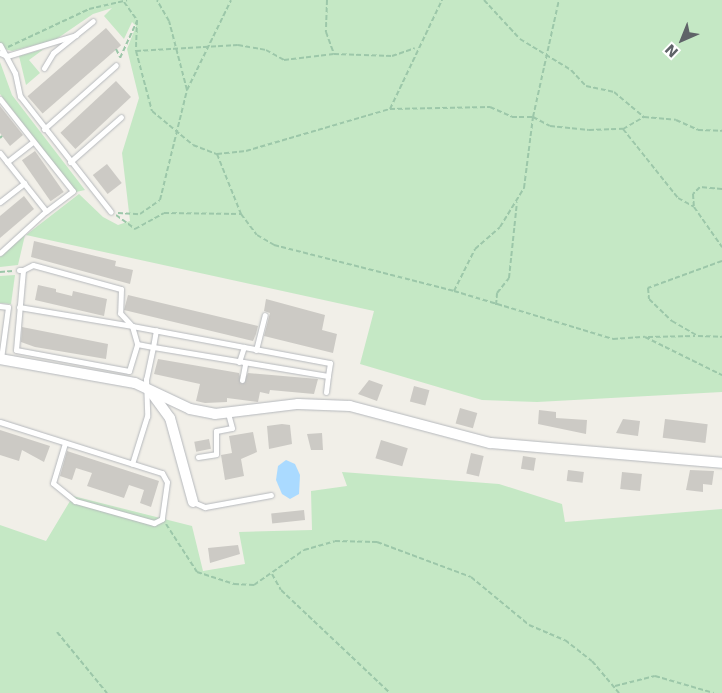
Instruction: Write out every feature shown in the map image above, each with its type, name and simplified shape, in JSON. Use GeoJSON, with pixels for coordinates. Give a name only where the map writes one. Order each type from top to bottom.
{"type":"FeatureCollection","features":[{"type":"Feature","properties":{"kind":"street"},"geometry":{"type":"LineString","coordinates":[[0,359],[148,387],[190,409],[228,412],[298,404],[350,406],[490,443],[722,463]]}},
{"type":"Feature","properties":{"kind":"street"},"geometry":{"type":"LineString","coordinates":[[148,387],[170,418],[194,502]]}},
{"type":"Feature","properties":{"kind":"lane"},"geometry":{"type":"LineString","coordinates":[[44,68],[53,53],[93,21]]}},
{"type":"Feature","properties":{"kind":"lane"},"geometry":{"type":"LineString","coordinates":[[0,53],[7,56],[76,35]]}},
{"type":"Feature","properties":{"kind":"lane"},"geometry":{"type":"LineString","coordinates":[[3,46],[20,96],[111,212]]}},
{"type":"Feature","properties":{"kind":"lane"},"geometry":{"type":"LineString","coordinates":[[44,129],[116,65]]}},
{"type":"Feature","properties":{"kind":"lane"},"geometry":{"type":"LineString","coordinates":[[0,100],[73,191],[46,211],[0,253]]}},
{"type":"Feature","properties":{"kind":"lane"},"geometry":{"type":"LineString","coordinates":[[70,162],[122,117]]}},
{"type":"Feature","properties":{"kind":"lane"},"geometry":{"type":"LineString","coordinates":[[7,162],[33,142]]}},
{"type":"Feature","properties":{"kind":"lane"},"geometry":{"type":"LineString","coordinates":[[0,153],[46,211]]}},
{"type":"Feature","properties":{"kind":"lane"},"geometry":{"type":"LineString","coordinates":[[0,202],[24,182]]}},
{"type":"Feature","properties":{"kind":"lane"},"geometry":{"type":"LineString","coordinates":[[33,265],[121,289],[120,313],[132,326],[137,344],[129,371],[16,350],[19,307],[21,270],[33,265]]}},
{"type":"Feature","properties":{"kind":"lane"},"geometry":{"type":"LineString","coordinates":[[0,306],[8,307],[0,359]]}},
{"type":"Feature","properties":{"kind":"lane"},"geometry":{"type":"LineString","coordinates":[[19,307],[156,330],[330,363],[326,392]]}},
{"type":"Feature","properties":{"kind":"lane"},"geometry":{"type":"LineString","coordinates":[[256,350],[265,314]]}},
{"type":"Feature","properties":{"kind":"lane"},"geometry":{"type":"LineString","coordinates":[[132,464],[147,416],[148,387],[156,330]]}},
{"type":"Feature","properties":{"kind":"lane"},"geometry":{"type":"LineString","coordinates":[[137,344],[245,364],[328,376]]}},
{"type":"Feature","properties":{"kind":"lane"},"geometry":{"type":"LineString","coordinates":[[239,362],[244,347]]}},
{"type":"Feature","properties":{"kind":"lane"},"geometry":{"type":"LineString","coordinates":[[242,380],[245,364]]}},
{"type":"Feature","properties":{"kind":"lane"},"geometry":{"type":"LineString","coordinates":[[198,457],[216,454],[216,431],[232,428],[228,412]]}},
{"type":"Feature","properties":{"kind":"lane"},"geometry":{"type":"LineString","coordinates":[[0,422],[162,473],[167,482],[162,519],[154,523],[75,501],[52,484],[65,443]]}},
{"type":"Feature","properties":{"kind":"lane"},"geometry":{"type":"LineString","coordinates":[[194,502],[204,507],[271,495]]}},
{"type":"Feature","properties":{"kind":"path"},"geometry":{"type":"LineString","coordinates":[[3,46],[89,9],[127,0]]}},
{"type":"Feature","properties":{"kind":"path"},"geometry":{"type":"LineString","coordinates":[[157,0],[177,48],[176,61],[187,90]]}},
{"type":"Feature","properties":{"kind":"path"},"geometry":{"type":"LineString","coordinates":[[111,212],[140,214],[160,200],[175,132],[187,90],[231,0]]}},
{"type":"Feature","properties":{"kind":"path"},"geometry":{"type":"LineString","coordinates":[[327,0],[326,32],[334,54]]}},
{"type":"Feature","properties":{"kind":"path"},"geometry":{"type":"LineString","coordinates":[[390,109],[416,48],[442,0]]}},
{"type":"Feature","properties":{"kind":"path"},"geometry":{"type":"LineString","coordinates":[[484,0],[520,39],[548,58],[571,70],[586,86],[614,92],[644,117]]}},
{"type":"Feature","properties":{"kind":"path"},"geometry":{"type":"LineString","coordinates":[[454,291],[475,249],[500,227],[524,188],[532,117],[548,58],[559,0]]}},
{"type":"Feature","properties":{"kind":"path"},"geometry":{"type":"LineString","coordinates":[[124,2],[137,20],[136,51],[152,111],[175,132],[216,154],[246,151],[390,109],[490,108],[512,117],[532,117],[550,126],[623,128],[644,117],[676,120],[698,130],[722,131]]}},
{"type":"Feature","properties":{"kind":"path"},"geometry":{"type":"LineString","coordinates":[[116,49],[120,57],[137,20]]}},
{"type":"Feature","properties":{"kind":"path"},"geometry":{"type":"LineString","coordinates":[[136,51],[210,46],[266,50],[284,60],[334,54],[392,56],[416,48]]}},
{"type":"Feature","properties":{"kind":"path"},"geometry":{"type":"LineString","coordinates":[[623,128],[678,198],[694,207],[722,247]]}},
{"type":"Feature","properties":{"kind":"path"},"geometry":{"type":"LineString","coordinates":[[216,154],[241,214],[257,235],[297,254],[454,291],[613,339],[722,337]]}},
{"type":"Feature","properties":{"kind":"path"},"geometry":{"type":"LineString","coordinates":[[694,207],[693,194],[700,187],[722,188]]}},
{"type":"Feature","properties":{"kind":"path"},"geometry":{"type":"LineString","coordinates":[[496,305],[497,293],[509,278],[517,202]]}},
{"type":"Feature","properties":{"kind":"path"},"geometry":{"type":"LineString","coordinates":[[111,212],[135,228],[164,213],[241,214]]}},
{"type":"Feature","properties":{"kind":"path"},"geometry":{"type":"LineString","coordinates":[[698,336],[666,316],[649,299],[648,288],[722,260]]}},
{"type":"Feature","properties":{"kind":"path"},"geometry":{"type":"LineString","coordinates":[[0,272],[21,270]]}},
{"type":"Feature","properties":{"kind":"path"},"geometry":{"type":"LineString","coordinates":[[646,337],[722,375]]}},
{"type":"Feature","properties":{"kind":"path"},"geometry":{"type":"LineString","coordinates":[[162,519],[197,572],[234,584],[254,585],[304,550],[335,541],[377,542],[470,577],[529,625],[565,640],[615,686],[619,693]]}},
{"type":"Feature","properties":{"kind":"path"},"geometry":{"type":"LineString","coordinates":[[272,574],[281,590],[390,693]]}},
{"type":"Feature","properties":{"kind":"path"},"geometry":{"type":"LineString","coordinates":[[56,632],[107,693]]}},
{"type":"Feature","properties":{"kind":"path"},"geometry":{"type":"LineString","coordinates":[[615,686],[655,676],[714,693]]}},
{"type":"Feature","properties":{"kind":"green space"},"geometry":{"type":"Polygon","coordinates":[[[0,0],[722,0],[722,392],[537,402],[482,400],[360,364],[374,311],[26,235],[79,194],[103,217],[118,225],[130,221],[122,153],[139,98],[127,49],[136,26],[132,22],[124,39],[104,16],[112,8],[93,14],[55,40],[12,51],[0,48],[0,0]]]}},
{"type":"Feature","properties":{"kind":"green space"},"geometry":{"type":"Polygon","coordinates":[[[44,49],[29,60],[40,73],[26,85],[19,56],[44,49]]]}},
{"type":"Feature","properties":{"kind":"green space"},"geometry":{"type":"Polygon","coordinates":[[[0,62],[12,95],[85,190],[76,192],[0,94],[0,62]]]}},
{"type":"Feature","properties":{"kind":"green space"},"geometry":{"type":"Polygon","coordinates":[[[25,235],[18,265],[0,267],[0,257],[25,235]]]}},
{"type":"Feature","properties":{"kind":"green space"},"geometry":{"type":"Polygon","coordinates":[[[15,275],[11,304],[0,303],[0,276],[15,275]]]}},
{"type":"Feature","properties":{"kind":"green space"},"geometry":{"type":"Polygon","coordinates":[[[342,472],[499,484],[562,504],[565,522],[722,509],[722,693],[0,693],[0,525],[46,541],[73,496],[192,526],[203,571],[245,564],[239,532],[312,530],[311,491],[347,486],[342,472]]]}},
{"type":"Feature","properties":{"kind":"water"},"geometry":{"type":"Polygon","coordinates":[[[286,460],[295,464],[300,475],[299,494],[290,499],[282,494],[276,480],[278,466],[286,460]]]}},
{"type":"Feature","properties":{"kind":"building"},"geometry":{"type":"Polygon","coordinates":[[[106,28],[121,45],[43,114],[28,96],[106,28]]]}},
{"type":"Feature","properties":{"kind":"building"},"geometry":{"type":"Polygon","coordinates":[[[116,81],[131,97],[75,149],[60,133],[116,81]]]}},
{"type":"Feature","properties":{"kind":"building"},"geometry":{"type":"Polygon","coordinates":[[[0,106],[23,135],[10,146],[0,133],[0,106]]]}},
{"type":"Feature","properties":{"kind":"building"},"geometry":{"type":"Polygon","coordinates":[[[35,151],[64,192],[51,201],[22,160],[35,151]]]}},
{"type":"Feature","properties":{"kind":"building"},"geometry":{"type":"Polygon","coordinates":[[[107,164],[122,183],[108,194],[93,175],[107,164]]]}},
{"type":"Feature","properties":{"kind":"building"},"geometry":{"type":"Polygon","coordinates":[[[24,196],[34,209],[0,238],[0,216],[24,196]]]}},
{"type":"Feature","properties":{"kind":"building"},"geometry":{"type":"Polygon","coordinates":[[[34,241],[116,261],[115,266],[133,270],[130,284],[31,257],[34,241]]]}},
{"type":"Feature","properties":{"kind":"building"},"geometry":{"type":"Polygon","coordinates":[[[38,285],[56,289],[56,292],[72,296],[73,291],[107,299],[104,316],[35,300],[38,285]]]}},
{"type":"Feature","properties":{"kind":"building"},"geometry":{"type":"Polygon","coordinates":[[[128,295],[258,326],[256,334],[253,341],[124,310],[128,295]]]}},
{"type":"Feature","properties":{"kind":"building"},"geometry":{"type":"Polygon","coordinates":[[[266,299],[325,315],[322,330],[337,334],[333,353],[264,336],[270,313],[264,311],[266,299]]]}},
{"type":"Feature","properties":{"kind":"building"},"geometry":{"type":"Polygon","coordinates":[[[22,327],[108,344],[106,359],[35,347],[21,342],[22,327]]]}},
{"type":"Feature","properties":{"kind":"building"},"geometry":{"type":"Polygon","coordinates":[[[158,359],[239,373],[242,384],[248,373],[318,379],[314,394],[270,390],[269,394],[260,392],[258,402],[227,398],[227,402],[205,403],[196,401],[200,384],[154,374],[158,359]]]}},
{"type":"Feature","properties":{"kind":"building"},"geometry":{"type":"Polygon","coordinates":[[[369,380],[383,385],[377,401],[358,394],[369,380]]]}},
{"type":"Feature","properties":{"kind":"building"},"geometry":{"type":"Polygon","coordinates":[[[414,386],[429,390],[425,406],[410,401],[414,386]]]}},
{"type":"Feature","properties":{"kind":"building"},"geometry":{"type":"Polygon","coordinates":[[[460,408],[477,413],[473,428],[456,423],[460,408]]]}},
{"type":"Feature","properties":{"kind":"building"},"geometry":{"type":"Polygon","coordinates":[[[539,410],[556,412],[556,418],[587,420],[586,434],[538,424],[539,410]]]}},
{"type":"Feature","properties":{"kind":"building"},"geometry":{"type":"Polygon","coordinates":[[[623,419],[640,421],[638,436],[616,433],[623,419]]]}},
{"type":"Feature","properties":{"kind":"building"},"geometry":{"type":"Polygon","coordinates":[[[665,419],[708,424],[705,443],[663,438],[665,419]]]}},
{"type":"Feature","properties":{"kind":"building"},"geometry":{"type":"Polygon","coordinates":[[[290,425],[292,444],[269,449],[267,426],[290,425]]]}},
{"type":"Feature","properties":{"kind":"building"},"geometry":{"type":"Polygon","coordinates":[[[0,430],[50,446],[44,462],[22,450],[19,461],[0,455],[0,430]]]}},
{"type":"Feature","properties":{"kind":"building"},"geometry":{"type":"Polygon","coordinates":[[[253,432],[257,452],[241,459],[244,476],[225,480],[221,455],[232,453],[229,436],[253,432]]]}},
{"type":"Feature","properties":{"kind":"building"},"geometry":{"type":"Polygon","coordinates":[[[322,433],[323,450],[311,450],[307,434],[322,433]]]}},
{"type":"Feature","properties":{"kind":"building"},"geometry":{"type":"Polygon","coordinates":[[[209,439],[211,449],[196,452],[194,442],[209,439]]]}},
{"type":"Feature","properties":{"kind":"building"},"geometry":{"type":"Polygon","coordinates":[[[381,440],[408,448],[402,466],[375,458],[381,440]]]}},
{"type":"Feature","properties":{"kind":"building"},"geometry":{"type":"Polygon","coordinates":[[[67,451],[159,481],[151,507],[140,503],[144,490],[129,485],[124,498],[87,486],[92,473],[76,468],[72,480],[60,476],[67,451]]]}},
{"type":"Feature","properties":{"kind":"building"},"geometry":{"type":"Polygon","coordinates":[[[471,453],[484,456],[479,476],[466,473],[471,453]]]}},
{"type":"Feature","properties":{"kind":"building"},"geometry":{"type":"Polygon","coordinates":[[[523,456],[536,458],[534,471],[521,469],[523,456]]]}},
{"type":"Feature","properties":{"kind":"building"},"geometry":{"type":"Polygon","coordinates":[[[568,470],[584,472],[583,483],[567,481],[568,470]]]}},
{"type":"Feature","properties":{"kind":"building"},"geometry":{"type":"Polygon","coordinates":[[[690,470],[714,471],[712,485],[703,484],[703,492],[686,490],[690,470]]]}},
{"type":"Feature","properties":{"kind":"building"},"geometry":{"type":"Polygon","coordinates":[[[622,472],[642,474],[640,491],[620,489],[622,472]]]}},
{"type":"Feature","properties":{"kind":"building"},"geometry":{"type":"Polygon","coordinates":[[[304,510],[305,520],[272,523],[271,513],[304,510]]]}},
{"type":"Feature","properties":{"kind":"building"},"geometry":{"type":"Polygon","coordinates":[[[238,545],[240,554],[210,563],[208,548],[238,545]]]}}]}
